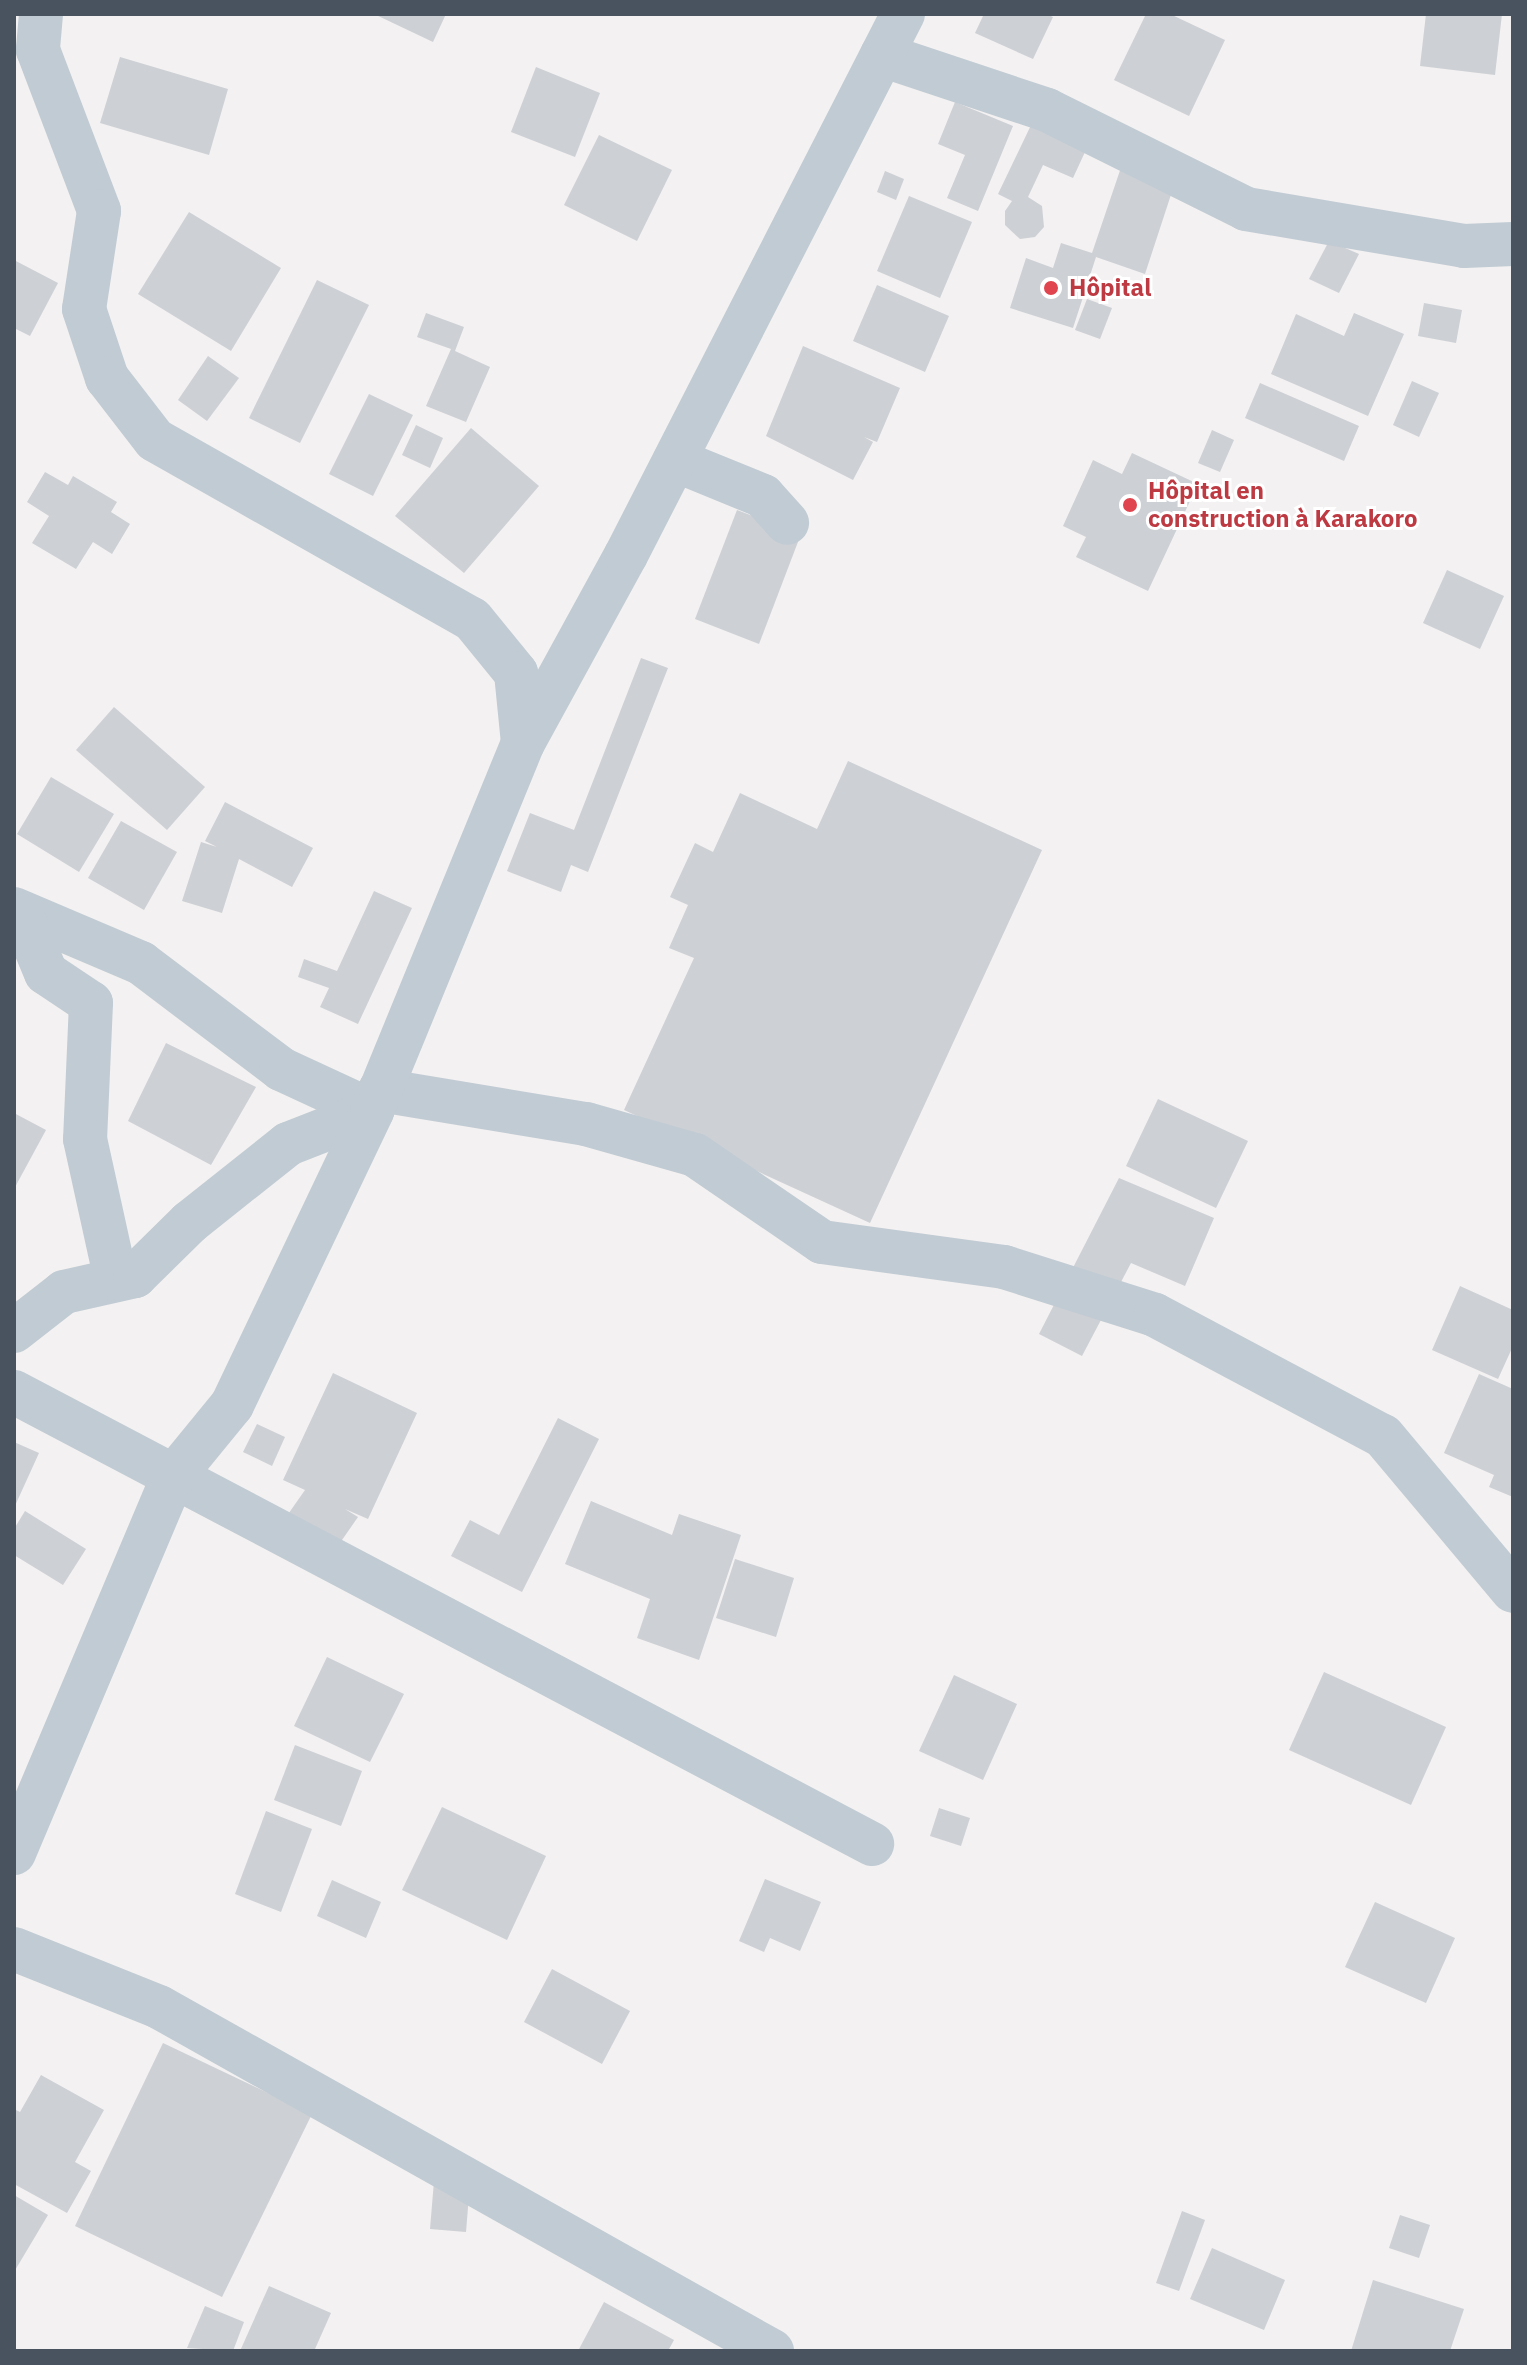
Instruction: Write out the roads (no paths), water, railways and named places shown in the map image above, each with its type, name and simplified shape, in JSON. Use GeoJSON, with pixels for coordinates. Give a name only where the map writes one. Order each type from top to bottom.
{"type":"FeatureCollection","features":[{"type":"Feature","properties":{"kind":"street"},"geometry":{"type":"LineString","coordinates":[[41,14],[38,50],[99,211],[84,309],[107,378],[155,440],[472,619],[516,673],[523,743]]}},
{"type":"Feature","properties":{"kind":"street"},"geometry":{"type":"LineString","coordinates":[[14,1853],[173,1477],[232,1405],[376,1100],[523,743],[675,460],[903,14]]}},
{"type":"Feature","properties":{"kind":"street"},"geometry":{"type":"LineString","coordinates":[[882,55],[1047,110],[1246,209],[1464,246],[1513,244]]}},
{"type":"Feature","properties":{"kind":"street"},"geometry":{"type":"LineString","coordinates":[[675,460],[763,496],[787,523]]}},
{"type":"Feature","properties":{"kind":"street"},"geometry":{"type":"LineString","coordinates":[[18,911],[141,963],[281,1069],[376,1100],[586,1124],[682,1151],[707,1162],[822,1242],[1004,1267],[1155,1315],[1383,1436],[1513,1591]]}},
{"type":"Feature","properties":{"kind":"street"},"geometry":{"type":"LineString","coordinates":[[18,911],[46,973],[91,1003],[85,1139],[116,1280]]}},
{"type":"Feature","properties":{"kind":"street"},"geometry":{"type":"LineString","coordinates":[[14,1331],[64,1292],[135,1276],[190,1222],[288,1144],[376,1100]]}},
{"type":"Feature","properties":{"kind":"street"},"geometry":{"type":"LineString","coordinates":[[14,1392],[872,1844]]}},
{"type":"Feature","properties":{"kind":"street"},"geometry":{"type":"LineString","coordinates":[[14,1949],[159,2007],[722,2338],[772,2351]]}},
{"type":"Feature","properties":{"kind":"place","name":"Hôpital"},"geometry":{"type":"Point","coordinates":[1051,288]}},
{"type":"Feature","properties":{"kind":"place","name":"Hôpital en construction à Karakoro"},"geometry":{"type":"Point","coordinates":[1130,505]}}]}
